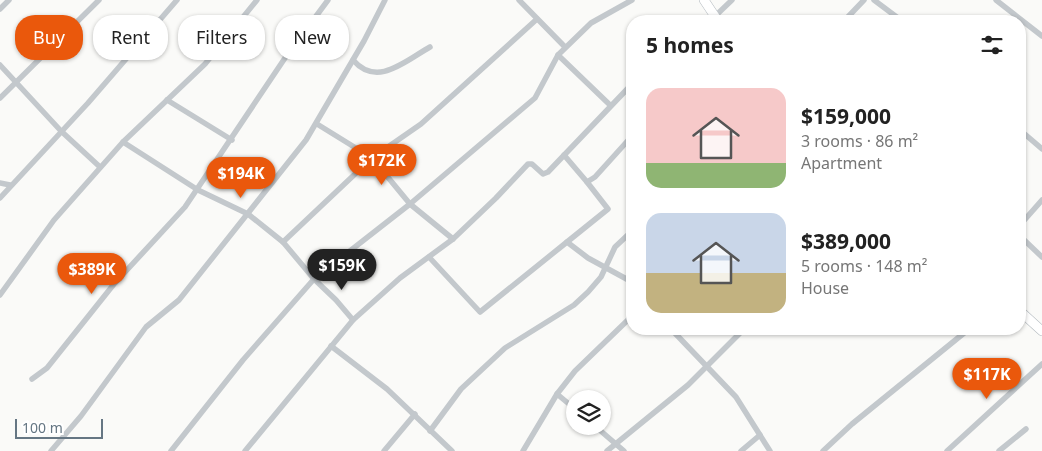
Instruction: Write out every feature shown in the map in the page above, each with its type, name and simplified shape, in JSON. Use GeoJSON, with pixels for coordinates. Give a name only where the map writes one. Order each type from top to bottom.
{"type":"FeatureCollection","features":[{"type":"Feature","properties":{"kind":"main road"},"geometry":{"type":"LineString","coordinates":[[704,0],[712,15]]}},
{"type":"Feature","properties":{"kind":"main road"},"geometry":{"type":"LineString","coordinates":[[1026,316],[1042,331]]}},
{"type":"Feature","properties":{"kind":"street"},"geometry":{"type":"LineString","coordinates":[[0,10],[9,0]]}},
{"type":"Feature","properties":{"kind":"street"},"geometry":{"type":"LineString","coordinates":[[0,98],[99,0]]}},
{"type":"Feature","properties":{"kind":"street"},"geometry":{"type":"LineString","coordinates":[[0,198],[177,0]]}},
{"type":"Feature","properties":{"kind":"street"},"geometry":{"type":"LineString","coordinates":[[0,295],[54,220],[100,167],[123,142],[214,54],[257,0]]}},
{"type":"Feature","properties":{"kind":"street"},"geometry":{"type":"LineString","coordinates":[[32,379],[47,368],[114,284],[167,228],[198,190],[285,58],[328,0]]}},
{"type":"Feature","properties":{"kind":"street"},"geometry":{"type":"LineString","coordinates":[[51,451],[81,416],[146,327],[179,300],[317,124],[385,0]]}},
{"type":"Feature","properties":{"kind":"street"},"geometry":{"type":"LineString","coordinates":[[519,0],[565,47]]}},
{"type":"Feature","properties":{"kind":"street"},"geometry":{"type":"LineString","coordinates":[[171,451],[242,360],[314,279],[410,204],[535,98],[558,55],[591,23],[622,3],[632,0]]}},
{"type":"Feature","properties":{"kind":"street"},"geometry":{"type":"LineString","coordinates":[[718,15],[732,0]]}},
{"type":"Feature","properties":{"kind":"street"},"geometry":{"type":"LineString","coordinates":[[850,15],[864,0]]}},
{"type":"Feature","properties":{"kind":"street"},"geometry":{"type":"LineString","coordinates":[[874,0],[894,15]]}},
{"type":"Feature","properties":{"kind":"street"},"geometry":{"type":"LineString","coordinates":[[996,0],[1016,15]]}},
{"type":"Feature","properties":{"kind":"street"},"geometry":{"type":"LineString","coordinates":[[283,242],[372,158],[421,124],[537,19]]}},
{"type":"Feature","properties":{"kind":"street"},"geometry":{"type":"LineString","coordinates":[[1026,23],[1042,36]]}},
{"type":"Feature","properties":{"kind":"street"},"geometry":{"type":"LineString","coordinates":[[353,60],[363,70],[371,74],[381,73],[430,47]]}},
{"type":"Feature","properties":{"kind":"street"},"geometry":{"type":"LineString","coordinates":[[558,55],[610,105]]}},
{"type":"Feature","properties":{"kind":"street"},"geometry":{"type":"LineString","coordinates":[[0,65],[15,84],[61,131],[100,167]]}},
{"type":"Feature","properties":{"kind":"street"},"geometry":{"type":"LineString","coordinates":[[245,451],[353,320],[400,278],[453,238],[496,198],[528,164],[532,164],[546,174],[626,90]]}},
{"type":"Feature","properties":{"kind":"street"},"geometry":{"type":"LineString","coordinates":[[168,100],[232,140]]}},
{"type":"Feature","properties":{"kind":"street"},"geometry":{"type":"LineString","coordinates":[[317,124],[372,158],[410,204],[453,238]]}},
{"type":"Feature","properties":{"kind":"street"},"geometry":{"type":"LineString","coordinates":[[1026,135],[1042,149]]}},
{"type":"Feature","properties":{"kind":"street"},"geometry":{"type":"LineString","coordinates":[[123,142],[198,190],[248,214],[283,242],[314,279],[353,320]]}},
{"type":"Feature","properties":{"kind":"street"},"geometry":{"type":"LineString","coordinates":[[586,182],[595,177],[626,143]]}},
{"type":"Feature","properties":{"kind":"street"},"geometry":{"type":"LineString","coordinates":[[429,257],[480,312],[608,209],[564,155]]}},
{"type":"Feature","properties":{"kind":"street"},"geometry":{"type":"LineString","coordinates":[[0,183],[10,185]]}},
{"type":"Feature","properties":{"kind":"street"},"geometry":{"type":"LineString","coordinates":[[1026,218],[1042,200]]}},
{"type":"Feature","properties":{"kind":"street"},"geometry":{"type":"LineString","coordinates":[[430,432],[462,390],[504,348],[578,301],[601,277],[615,247],[626,237]]}},
{"type":"Feature","properties":{"kind":"street"},"geometry":{"type":"LineString","coordinates":[[567,242],[574,249],[605,268],[626,278]]}},
{"type":"Feature","properties":{"kind":"street"},"geometry":{"type":"LineString","coordinates":[[1026,242],[1042,257]]}},
{"type":"Feature","properties":{"kind":"street"},"geometry":{"type":"LineString","coordinates":[[523,451],[558,394],[575,371],[626,322]]}},
{"type":"Feature","properties":{"kind":"street"},"geometry":{"type":"LineString","coordinates":[[676,335],[691,352],[707,364],[736,397],[770,451]]}},
{"type":"Feature","properties":{"kind":"street"},"geometry":{"type":"LineString","coordinates":[[607,451],[615,442],[688,385],[738,335]]}},
{"type":"Feature","properties":{"kind":"street"},"geometry":{"type":"LineString","coordinates":[[823,451],[852,424],[962,335]]}},
{"type":"Feature","properties":{"kind":"street"},"geometry":{"type":"LineString","coordinates":[[331,346],[387,389],[452,451]]}},
{"type":"Feature","properties":{"kind":"street"},"geometry":{"type":"LineString","coordinates":[[946,451],[1042,364]]}},
{"type":"Feature","properties":{"kind":"street"},"geometry":{"type":"LineString","coordinates":[[558,394],[566,402]]}},
{"type":"Feature","properties":{"kind":"street"},"geometry":{"type":"LineString","coordinates":[[384,451],[415,414]]}},
{"type":"Feature","properties":{"kind":"street"},"geometry":{"type":"LineString","coordinates":[[1000,451],[1026,429]]}},
{"type":"Feature","properties":{"kind":"street"},"geometry":{"type":"LineString","coordinates":[[606,435],[624,451]]}},
{"type":"Feature","properties":{"kind":"street"},"geometry":{"type":"LineString","coordinates":[[741,451],[760,435]]}}]}
